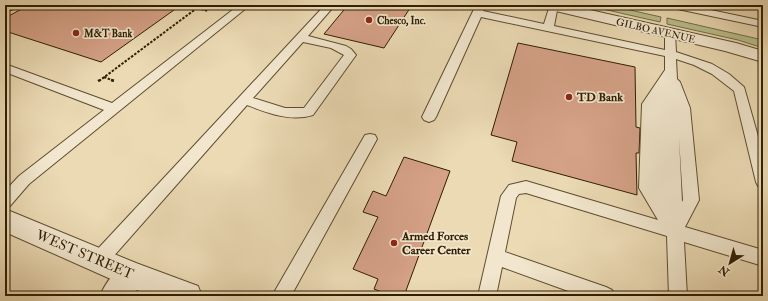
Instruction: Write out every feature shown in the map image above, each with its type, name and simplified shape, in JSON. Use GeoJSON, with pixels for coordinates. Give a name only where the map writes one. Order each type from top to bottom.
{"type":"FeatureCollection","features":[{"type":"Feature","properties":{"kind":"street","name":"GILBO AVENUE"},"geometry":{"type":"LineString","coordinates":[[557,6],[730,46],[763,57]]}},
{"type":"Feature","properties":{"kind":"street","name":"WEST STREET"},"geometry":{"type":"LineString","coordinates":[[5,220],[132,275],[188,296]]}},
{"type":"Feature","properties":{"kind":"street"},"geometry":{"type":"LineString","coordinates":[[114,296],[132,275]]}},
{"type":"Feature","properties":{"kind":"lane"},"geometry":{"type":"LineString","coordinates":[[5,9],[17,5]]}},
{"type":"Feature","properties":{"kind":"lane"},"geometry":{"type":"LineString","coordinates":[[5,201],[24,180],[245,5]]}},
{"type":"Feature","properties":{"kind":"lane"},"geometry":{"type":"LineString","coordinates":[[99,260],[330,5]]}},
{"type":"Feature","properties":{"kind":"lane"},"geometry":{"type":"LineString","coordinates":[[673,5],[763,24]]}},
{"type":"Feature","properties":{"kind":"lane"},"geometry":{"type":"LineString","coordinates":[[548,28],[557,6]]}},
{"type":"Feature","properties":{"kind":"lane"},"geometry":{"type":"LineString","coordinates":[[429,117],[479,9],[548,28],[670,54],[704,64],[730,81],[740,90],[763,182]]}},
{"type":"Feature","properties":{"kind":"lane"},"geometry":{"type":"LineString","coordinates":[[670,33],[670,72],[659,108],[659,192],[675,232],[678,296]]}},
{"type":"Feature","properties":{"kind":"lane"},"geometry":{"type":"LineString","coordinates":[[244,100],[290,114],[300,115],[308,112],[350,55],[348,51],[342,48],[300,38]]}},
{"type":"Feature","properties":{"kind":"lane"},"geometry":{"type":"LineString","coordinates":[[5,68],[114,109]]}},
{"type":"Feature","properties":{"kind":"lane"},"geometry":{"type":"LineString","coordinates":[[670,72],[684,108],[691,200],[675,232]]}},
{"type":"Feature","properties":{"kind":"lane"},"geometry":{"type":"LineString","coordinates":[[281,296],[370,140]]}},
{"type":"Feature","properties":{"kind":"lane"},"geometry":{"type":"LineString","coordinates":[[487,296],[509,196],[514,189],[526,188],[763,258]]}},
{"type":"Feature","properties":{"kind":"lane"},"geometry":{"type":"LineString","coordinates":[[496,257],[606,296]]}},
{"type":"Feature","properties":{"kind":"path"},"geometry":{"type":"LineString","coordinates":[[91,79],[98,82],[200,5]]}},
{"type":"Feature","properties":{"kind":"green space"},"geometry":{"type":"Polygon","coordinates":[[[585,5],[608,5],[661,17],[660,22],[585,5]]]}},
{"type":"Feature","properties":{"kind":"green space"},"geometry":{"type":"Polygon","coordinates":[[[667,18],[763,40],[763,48],[738,40],[667,24],[667,18]]]}},
{"type":"Feature","properties":{"kind":"building","name":"M&T Bank"},"geometry":{"type":"Polygon","coordinates":[[[29,5],[181,5],[101,62],[5,31],[5,18],[29,5]]]}},
{"type":"Feature","properties":{"kind":"building","name":"Chesco, Inc."},"geometry":{"type":"Polygon","coordinates":[[[348,5],[412,5],[384,48],[324,34],[348,5]]]}},
{"type":"Feature","properties":{"kind":"building","name":"TD Bank"},"geometry":{"type":"Polygon","coordinates":[[[518,43],[635,67],[636,127],[640,128],[639,153],[636,153],[637,195],[512,161],[517,142],[491,135],[518,43]]]}},
{"type":"Feature","properties":{"kind":"building","name":"Armed Forces Career Center"},"geometry":{"type":"Polygon","coordinates":[[[404,157],[450,171],[404,296],[392,296],[374,289],[378,279],[353,269],[378,217],[363,212],[373,191],[386,196],[404,157]]]}},
{"type":"Feature","properties":{"kind":"place","name":"Chesco, Inc."},"geometry":{"type":"Point","coordinates":[369,20]}},
{"type":"Feature","properties":{"kind":"place","name":"M&T Bank"},"geometry":{"type":"Point","coordinates":[76,33]}},
{"type":"Feature","properties":{"kind":"place","name":"TD Bank"},"geometry":{"type":"Point","coordinates":[569,97]}},
{"type":"Feature","properties":{"kind":"place","name":"Armed Forces Career Center"},"geometry":{"type":"Point","coordinates":[394,243]}}]}
